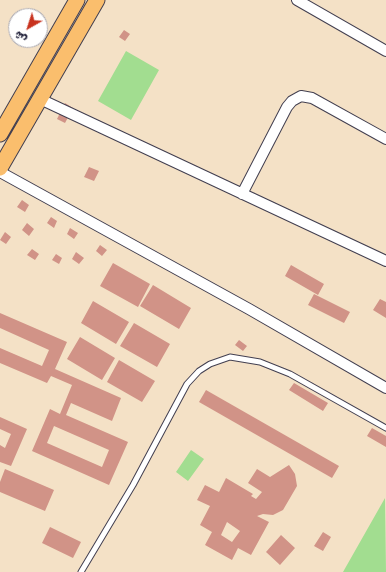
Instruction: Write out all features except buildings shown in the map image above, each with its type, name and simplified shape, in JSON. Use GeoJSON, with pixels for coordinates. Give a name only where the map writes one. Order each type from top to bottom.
{"type":"FeatureCollection","features":[{"type":"Feature","properties":{"kind":"main road"},"geometry":{"type":"LineString","coordinates":[[0,134],[77,0]]}},
{"type":"Feature","properties":{"kind":"main road"},"geometry":{"type":"LineString","coordinates":[[0,168],[97,0]]}},
{"type":"Feature","properties":{"kind":"street"},"geometry":{"type":"LineString","coordinates":[[297,0],[386,51]]}},
{"type":"Feature","properties":{"kind":"street"},"geometry":{"type":"LineString","coordinates":[[242,194],[287,107],[292,101],[301,96],[312,98],[386,139]]}},
{"type":"Feature","properties":{"kind":"street"},"geometry":{"type":"LineString","coordinates":[[40,99],[386,261]]}},
{"type":"Feature","properties":{"kind":"street"},"geometry":{"type":"LineString","coordinates":[[0,172],[249,309],[386,388]]}},
{"type":"Feature","properties":{"kind":"lane"},"geometry":{"type":"LineString","coordinates":[[81,572],[133,484],[187,384],[199,371],[210,364],[230,357],[260,362],[290,374],[386,428]]}},
{"type":"Feature","properties":{"kind":"green space"},"geometry":{"type":"Polygon","coordinates":[[[126,51],[159,70],[131,120],[98,101],[126,51]]]}},
{"type":"Feature","properties":{"kind":"green space"},"geometry":{"type":"Polygon","coordinates":[[[191,450],[204,459],[188,481],[176,472],[191,450]]]}},
{"type":"Feature","properties":{"kind":"green space"},"geometry":{"type":"Polygon","coordinates":[[[385,498],[386,572],[343,572],[385,498]]]}}]}
